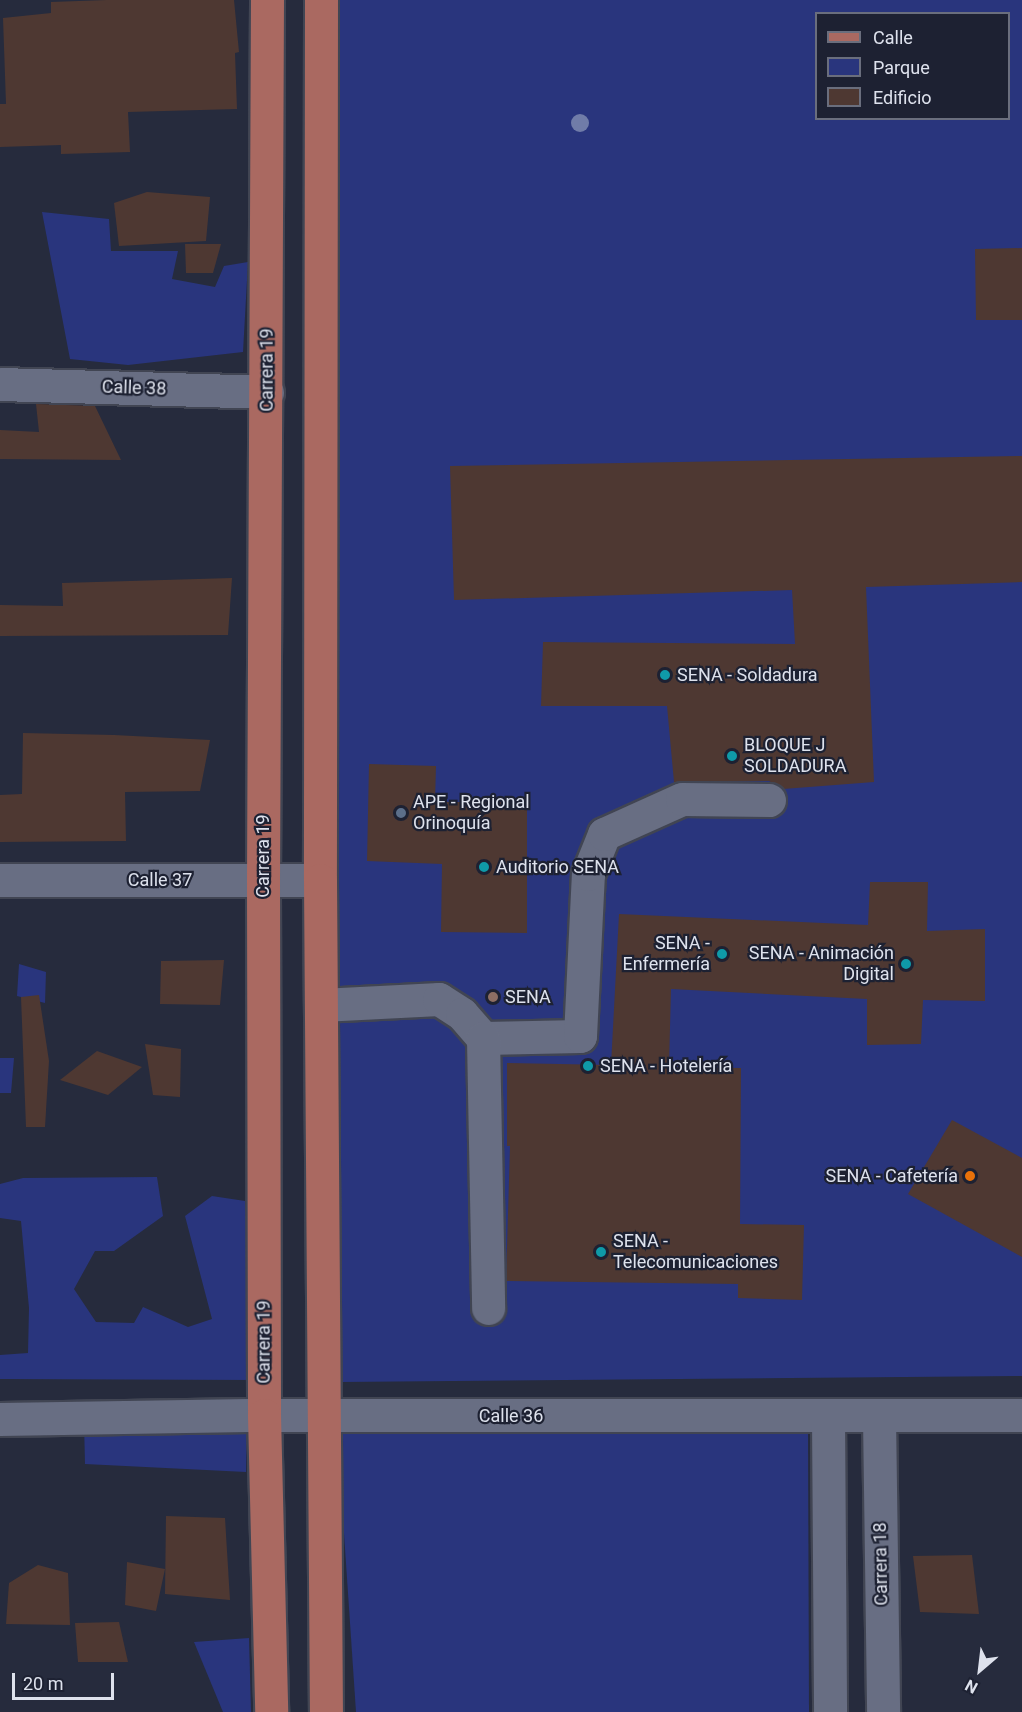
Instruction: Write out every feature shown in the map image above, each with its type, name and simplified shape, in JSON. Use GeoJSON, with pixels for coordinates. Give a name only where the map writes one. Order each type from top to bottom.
{"type":"FeatureCollection","features":[{"type":"Feature","properties":{"kind":"main road","name":"Carrera 19"},"geometry":{"type":"LineString","coordinates":[[267,0],[263,880],[264,1415],[271,1712]]}},
{"type":"Feature","properties":{"kind":"main road"},"geometry":{"type":"LineString","coordinates":[[321,0],[320,880],[326,1712]]}},
{"type":"Feature","properties":{"kind":"street","name":"Calle 38"},"geometry":{"type":"LineString","coordinates":[[0,384],[267,392]]}},
{"type":"Feature","properties":{"kind":"street"},"geometry":{"type":"LineString","coordinates":[[483,1038],[580,1036],[588,874],[604,834],[682,799],[769,800]]}},
{"type":"Feature","properties":{"kind":"street","name":"Calle 37"},"geometry":{"type":"LineString","coordinates":[[0,880],[320,880]]}},
{"type":"Feature","properties":{"kind":"street"},"geometry":{"type":"LineString","coordinates":[[321,1005],[439,999],[462,1014],[483,1038],[488,1308]]}},
{"type":"Feature","properties":{"kind":"street","name":"Calle 36"},"geometry":{"type":"LineString","coordinates":[[0,1419],[264,1415],[1022,1415]]}},
{"type":"Feature","properties":{"kind":"street"},"geometry":{"type":"LineString","coordinates":[[828,1416],[830,1712]]}},
{"type":"Feature","properties":{"kind":"street","name":"Carrera 18"},"geometry":{"type":"LineString","coordinates":[[879,1416],[883,1712]]}},
{"type":"Feature","properties":{"kind":"green space"},"geometry":{"type":"Polygon","coordinates":[[[335,0],[1022,0],[1022,1376],[340,1382],[335,0]]]}},
{"type":"Feature","properties":{"kind":"green space"},"geometry":{"type":"Polygon","coordinates":[[[42,212],[109,219],[111,251],[178,251],[172,279],[215,287],[224,266],[248,262],[243,352],[128,365],[70,359],[42,212]]]}},
{"type":"Feature","properties":{"kind":"green space"},"geometry":{"type":"Polygon","coordinates":[[[19,964],[46,972],[45,1003],[17,996],[19,964]]]}},
{"type":"Feature","properties":{"kind":"green space"},"geometry":{"type":"Polygon","coordinates":[[[0,1058],[14,1058],[11,1093],[0,1093],[0,1058]]]}},
{"type":"Feature","properties":{"kind":"green space"},"geometry":{"type":"Polygon","coordinates":[[[157,1177],[163,1216],[114,1251],[95,1251],[74,1289],[96,1322],[134,1323],[143,1307],[188,1327],[212,1319],[185,1216],[212,1196],[245,1201],[260,1380],[0,1379],[0,1355],[28,1353],[29,1308],[21,1221],[0,1218],[0,1184],[23,1178],[157,1177]]]}},
{"type":"Feature","properties":{"kind":"green space"},"geometry":{"type":"Polygon","coordinates":[[[84,1422],[247,1426],[246,1472],[85,1464],[84,1422]]]}},
{"type":"Feature","properties":{"kind":"green space"},"geometry":{"type":"Polygon","coordinates":[[[808,1427],[809,1712],[356,1712],[337,1429],[808,1427]]]}},
{"type":"Feature","properties":{"kind":"green space"},"geometry":{"type":"Polygon","coordinates":[[[249,1638],[251,1712],[223,1712],[194,1642],[249,1638]]]}},
{"type":"Feature","properties":{"kind":"building"},"geometry":{"type":"Polygon","coordinates":[[[234,0],[239,52],[235,53],[237,109],[128,112],[130,152],[61,154],[61,145],[0,147],[0,104],[6,104],[3,18],[51,13],[51,2],[234,0]]]}},
{"type":"Feature","properties":{"kind":"building"},"geometry":{"type":"Polygon","coordinates":[[[147,192],[210,197],[206,241],[119,246],[114,203],[147,192]]]}},
{"type":"Feature","properties":{"kind":"building"},"geometry":{"type":"Polygon","coordinates":[[[185,244],[221,244],[213,273],[186,273],[185,244]]]}},
{"type":"Feature","properties":{"kind":"building"},"geometry":{"type":"Polygon","coordinates":[[[1022,248],[1022,320],[976,320],[975,249],[1022,248]]]}},
{"type":"Feature","properties":{"kind":"building"},"geometry":{"type":"Polygon","coordinates":[[[36,404],[95,406],[121,460],[0,459],[0,430],[39,432],[36,404]]]}},
{"type":"Feature","properties":{"kind":"building"},"geometry":{"type":"Polygon","coordinates":[[[1022,456],[1022,582],[866,587],[874,782],[783,789],[769,781],[674,782],[667,706],[541,706],[543,642],[795,644],[792,590],[454,600],[450,466],[1022,456]]]}},
{"type":"Feature","properties":{"kind":"building"},"geometry":{"type":"Polygon","coordinates":[[[232,578],[228,635],[0,636],[0,605],[63,606],[62,583],[232,578]]]}},
{"type":"Feature","properties":{"kind":"building"},"geometry":{"type":"Polygon","coordinates":[[[23,733],[210,740],[200,791],[125,792],[126,841],[0,842],[0,795],[22,794],[23,733]]]}},
{"type":"Feature","properties":{"kind":"building","name":"Auditorio SENA"},"geometry":{"type":"Polygon","coordinates":[[[369,764],[436,766],[435,802],[527,802],[527,933],[441,932],[442,864],[367,861],[369,764]]]}},
{"type":"Feature","properties":{"kind":"building"},"geometry":{"type":"Polygon","coordinates":[[[870,882],[928,882],[927,931],[985,929],[985,1001],[923,1000],[921,1044],[867,1045],[867,999],[671,989],[669,1067],[741,1068],[740,1224],[804,1225],[802,1300],[738,1298],[738,1284],[506,1281],[510,1146],[507,1146],[507,1063],[611,1065],[619,914],[868,925],[870,882]]]}},
{"type":"Feature","properties":{"kind":"building"},"geometry":{"type":"Polygon","coordinates":[[[224,960],[220,1005],[160,1004],[161,961],[224,960]]]}},
{"type":"Feature","properties":{"kind":"building"},"geometry":{"type":"Polygon","coordinates":[[[39,995],[49,1061],[45,1127],[26,1127],[21,997],[39,995]]]}},
{"type":"Feature","properties":{"kind":"building"},"geometry":{"type":"Polygon","coordinates":[[[145,1044],[181,1049],[180,1097],[153,1095],[145,1044]]]}},
{"type":"Feature","properties":{"kind":"building"},"geometry":{"type":"Polygon","coordinates":[[[97,1051],[142,1067],[108,1095],[60,1080],[97,1051]]]}},
{"type":"Feature","properties":{"kind":"building","name":"SENA - Cafetería"},"geometry":{"type":"Polygon","coordinates":[[[952,1120],[1022,1158],[1022,1257],[908,1194],[952,1120]]]}},
{"type":"Feature","properties":{"kind":"building"},"geometry":{"type":"Polygon","coordinates":[[[166,1516],[225,1518],[230,1600],[165,1594],[166,1516]]]}},
{"type":"Feature","properties":{"kind":"building"},"geometry":{"type":"Polygon","coordinates":[[[972,1555],[979,1614],[920,1612],[913,1556],[972,1555]]]}},
{"type":"Feature","properties":{"kind":"building"},"geometry":{"type":"Polygon","coordinates":[[[127,1562],[165,1569],[156,1611],[125,1605],[127,1562]]]}},
{"type":"Feature","properties":{"kind":"building"},"geometry":{"type":"Polygon","coordinates":[[[38,1565],[68,1573],[70,1625],[6,1624],[9,1583],[38,1565]]]}},
{"type":"Feature","properties":{"kind":"building"},"geometry":{"type":"Polygon","coordinates":[[[119,1622],[128,1662],[78,1662],[75,1623],[119,1622]]]}},
{"type":"Feature","properties":{"kind":"place","name":"SENA - Soldadura"},"geometry":{"type":"Point","coordinates":[665,675]}},
{"type":"Feature","properties":{"kind":"place","name":"BLOQUE J SOLDADURA"},"geometry":{"type":"Point","coordinates":[732,756]}},
{"type":"Feature","properties":{"kind":"place","name":"APE - Regional Orinoquía"},"geometry":{"type":"Point","coordinates":[401,813]}},
{"type":"Feature","properties":{"kind":"place","name":"Auditorio SENA"},"geometry":{"type":"Point","coordinates":[484,867]}},
{"type":"Feature","properties":{"kind":"place","name":"SENA - Enfermería"},"geometry":{"type":"Point","coordinates":[722,954]}},
{"type":"Feature","properties":{"kind":"place","name":"SENA - Animación Digital"},"geometry":{"type":"Point","coordinates":[906,964]}},
{"type":"Feature","properties":{"kind":"place","name":"SENA"},"geometry":{"type":"Point","coordinates":[493,997]}},
{"type":"Feature","properties":{"kind":"place","name":"SENA - Hotelería"},"geometry":{"type":"Point","coordinates":[588,1066]}},
{"type":"Feature","properties":{"kind":"place","name":"SENA - Cafetería"},"geometry":{"type":"Point","coordinates":[970,1176]}},
{"type":"Feature","properties":{"kind":"place","name":"SENA - Telecomunicaciones"},"geometry":{"type":"Point","coordinates":[601,1252]}}]}
